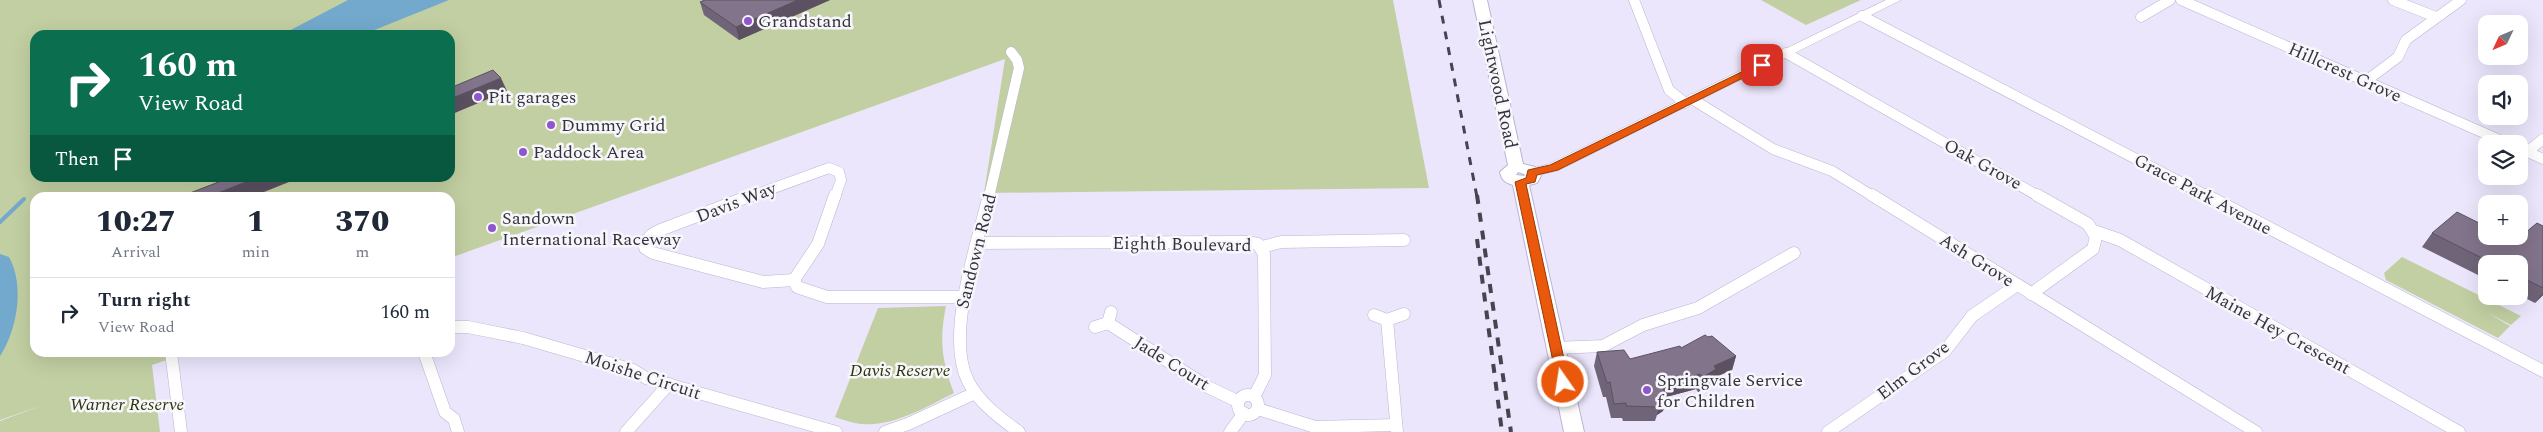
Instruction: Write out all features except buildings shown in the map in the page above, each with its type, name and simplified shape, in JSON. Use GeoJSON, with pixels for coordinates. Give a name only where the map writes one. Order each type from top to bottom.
{"type":"FeatureCollection","features":[{"type":"Feature","properties":{"kind":"main road","name":"Lightwood Road"},"geometry":{"type":"LineString","coordinates":[[1480,0],[1523,174],[1555,348],[1574,432]]}},
{"type":"Feature","properties":{"kind":"street","name":"Ash Grove"},"geometry":{"type":"LineString","coordinates":[[1634,0],[1670,90],[1774,149],[1826,168],[2256,432]]}},
{"type":"Feature","properties":{"kind":"street"},"geometry":{"type":"LineString","coordinates":[[1523,174],[1554,167],[1895,0]]}},
{"type":"Feature","properties":{"kind":"street"},"geometry":{"type":"LineString","coordinates":[[2141,17],[2170,0]]}},
{"type":"Feature","properties":{"kind":"street","name":"Hillcrest Grove"},"geometry":{"type":"LineString","coordinates":[[2181,0],[2489,135]]}},
{"type":"Feature","properties":{"kind":"street"},"geometry":{"type":"LineString","coordinates":[[2393,0],[2436,17]]}},
{"type":"Feature","properties":{"kind":"street"},"geometry":{"type":"LineString","coordinates":[[2366,81],[2398,57],[2406,40],[2461,0]]}},
{"type":"Feature","properties":{"kind":"street","name":"Grace Park Avenue"},"geometry":{"type":"LineString","coordinates":[[1862,16],[2543,371]]}},
{"type":"Feature","properties":{"kind":"street","name":"Sandown Road"},"geometry":{"type":"LineString","coordinates":[[1011,52],[1017,60],[1019,68],[965,297],[958,330],[957,346],[962,369],[975,394],[993,412],[1020,432]]}},
{"type":"Feature","properties":{"kind":"street","name":"Oak Grove"},"geometry":{"type":"LineString","coordinates":[[1786,53],[2082,220],[2094,231]]}},
{"type":"Feature","properties":{"kind":"street"},"geometry":{"type":"LineString","coordinates":[[2528,147],[2543,139]]}},
{"type":"Feature","properties":{"kind":"street"},"geometry":{"type":"LineString","coordinates":[[2528,152],[2543,159]]}},
{"type":"Feature","properties":{"kind":"street","name":"Davis Way"},"geometry":{"type":"LineString","coordinates":[[829,168],[836,170],[842,180],[820,242],[798,270],[794,280],[774,283],[763,282],[653,252],[645,248],[645,243],[655,232],[672,225],[818,170],[829,168]]}},
{"type":"Feature","properties":{"kind":"street"},"geometry":{"type":"LineString","coordinates":[[2031,294],[2091,252],[2096,244],[2094,231]]}},
{"type":"Feature","properties":{"kind":"street","name":"Maine Hey Crescent"},"geometry":{"type":"LineString","coordinates":[[2094,231],[2120,240],[2459,432]]}},
{"type":"Feature","properties":{"kind":"street"},"geometry":{"type":"LineString","coordinates":[[1262,248],[1285,242],[1404,240]]}},
{"type":"Feature","properties":{"kind":"street","name":"Eighth Boulevard"},"geometry":{"type":"LineString","coordinates":[[978,243],[1253,242],[1262,248],[1264,254],[1264,375],[1256,403]]}},
{"type":"Feature","properties":{"kind":"street"},"geometry":{"type":"LineString","coordinates":[[1555,348],[1603,346],[1644,325],[1698,308],[1794,253]]}},
{"type":"Feature","properties":{"kind":"street"},"geometry":{"type":"LineString","coordinates":[[794,280],[799,289],[827,297],[965,297]]}},
{"type":"Feature","properties":{"kind":"street","name":"Elm Grove"},"geometry":{"type":"LineString","coordinates":[[1828,432],[1945,351],[1972,316],[2017,285]]}},
{"type":"Feature","properties":{"kind":"street"},"geometry":{"type":"LineString","coordinates":[[1256,403],[1250,414],[1237,410],[1237,400],[1247,396],[1256,403],[1315,427],[1397,428],[1380,318],[1404,314]]}},
{"type":"Feature","properties":{"kind":"street","name":"Jade Court"},"geometry":{"type":"LineString","coordinates":[[1095,327],[1110,317],[1208,387],[1237,400]]}},
{"type":"Feature","properties":{"kind":"street","name":"Moishe Circuit"},"geometry":{"type":"LineString","coordinates":[[455,326],[463,325],[506,338],[522,338],[633,370],[646,378],[836,432]]}},
{"type":"Feature","properties":{"kind":"street"},"geometry":{"type":"LineString","coordinates":[[172,357],[181,432]]}},
{"type":"Feature","properties":{"kind":"street"},"geometry":{"type":"LineString","coordinates":[[426,357],[445,412],[454,419],[458,432]]}},
{"type":"Feature","properties":{"kind":"street"},"geometry":{"type":"LineString","coordinates":[[626,432],[669,384]]}},
{"type":"Feature","properties":{"kind":"street"},"geometry":{"type":"LineString","coordinates":[[885,432],[908,424],[975,394]]}},
{"type":"Feature","properties":{"kind":"street"},"geometry":{"type":"LineString","coordinates":[[1230,432],[1244,413]]}},
{"type":"Feature","properties":{"kind":"green space","name":"Sandown International Raceway"},"geometry":{"type":"Polygon","coordinates":[[[0,0],[1393,0],[1429,188],[984,193],[1005,59],[455,256],[455,192],[30,192],[30,357],[175,357],[152,365],[160,432],[0,432],[0,421],[43,405],[0,420],[0,0]]]}},
{"type":"Feature","properties":{"kind":"green space"},"geometry":{"type":"Polygon","coordinates":[[[1761,0],[1861,0],[1806,25],[1761,0]]]}},
{"type":"Feature","properties":{"kind":"green space"},"geometry":{"type":"Polygon","coordinates":[[[2402,257],[2478,295],[2478,305],[2499,305],[2521,316],[2511,325],[2488,313],[2510,326],[2498,338],[2386,280],[2384,273],[2402,257]]]}},
{"type":"Feature","properties":{"kind":"green space","name":"Davis Reserve"},"geometry":{"type":"Polygon","coordinates":[[[946,306],[942,340],[943,351],[944,361],[954,393],[921,410],[885,422],[861,424],[835,417],[878,308],[946,306]]]}},
{"type":"Feature","properties":{"kind":"water"},"geometry":{"type":"Polygon","coordinates":[[[348,0],[449,0],[374,30],[291,30],[348,0]]]}},
{"type":"Feature","properties":{"kind":"water"},"geometry":{"type":"Polygon","coordinates":[[[0,254],[9,257],[17,281],[18,294],[15,321],[0,356],[0,254]]]}},
{"type":"Feature","properties":{"kind":"waterway"},"geometry":{"type":"LineString","coordinates":[[0,222],[24,199]]}},
{"type":"Feature","properties":{"kind":"railway"},"geometry":{"type":"LineString","coordinates":[[1439,0],[1477,197]]}},
{"type":"Feature","properties":{"kind":"railway"},"geometry":{"type":"LineString","coordinates":[[1477,195],[1511,432]]}},
{"type":"Feature","properties":{"kind":"railway"},"geometry":{"type":"LineString","coordinates":[[1477,239],[1502,432]]}},
{"type":"Feature","properties":{"kind":"place","name":"Grandstand"},"geometry":{"type":"Point","coordinates":[748,21]}},
{"type":"Feature","properties":{"kind":"place","name":"Pit garages"},"geometry":{"type":"Point","coordinates":[478,97]}},
{"type":"Feature","properties":{"kind":"place","name":"Dummy Grid"},"geometry":{"type":"Point","coordinates":[551,125]}},
{"type":"Feature","properties":{"kind":"place","name":"Paddock Area"},"geometry":{"type":"Point","coordinates":[523,152]}},
{"type":"Feature","properties":{"kind":"place","name":"Sandown International Raceway"},"geometry":{"type":"Point","coordinates":[492,228]}},
{"type":"Feature","properties":{"kind":"place","name":"Springvale Service for Children"},"geometry":{"type":"Point","coordinates":[1647,390]}},
{"type":"Feature","properties":{"kind":"route"},"geometry":{"type":"LineString","coordinates":[[1563,382],[1524,208],[1520,182],[1531,180],[1532,173],[1554,167],[1762,65]]}},
{"type":"Feature","properties":{"kind":"park label","name":"Warner Reserve"},"geometry":{"type":"Point","coordinates":[127,404]}}]}
